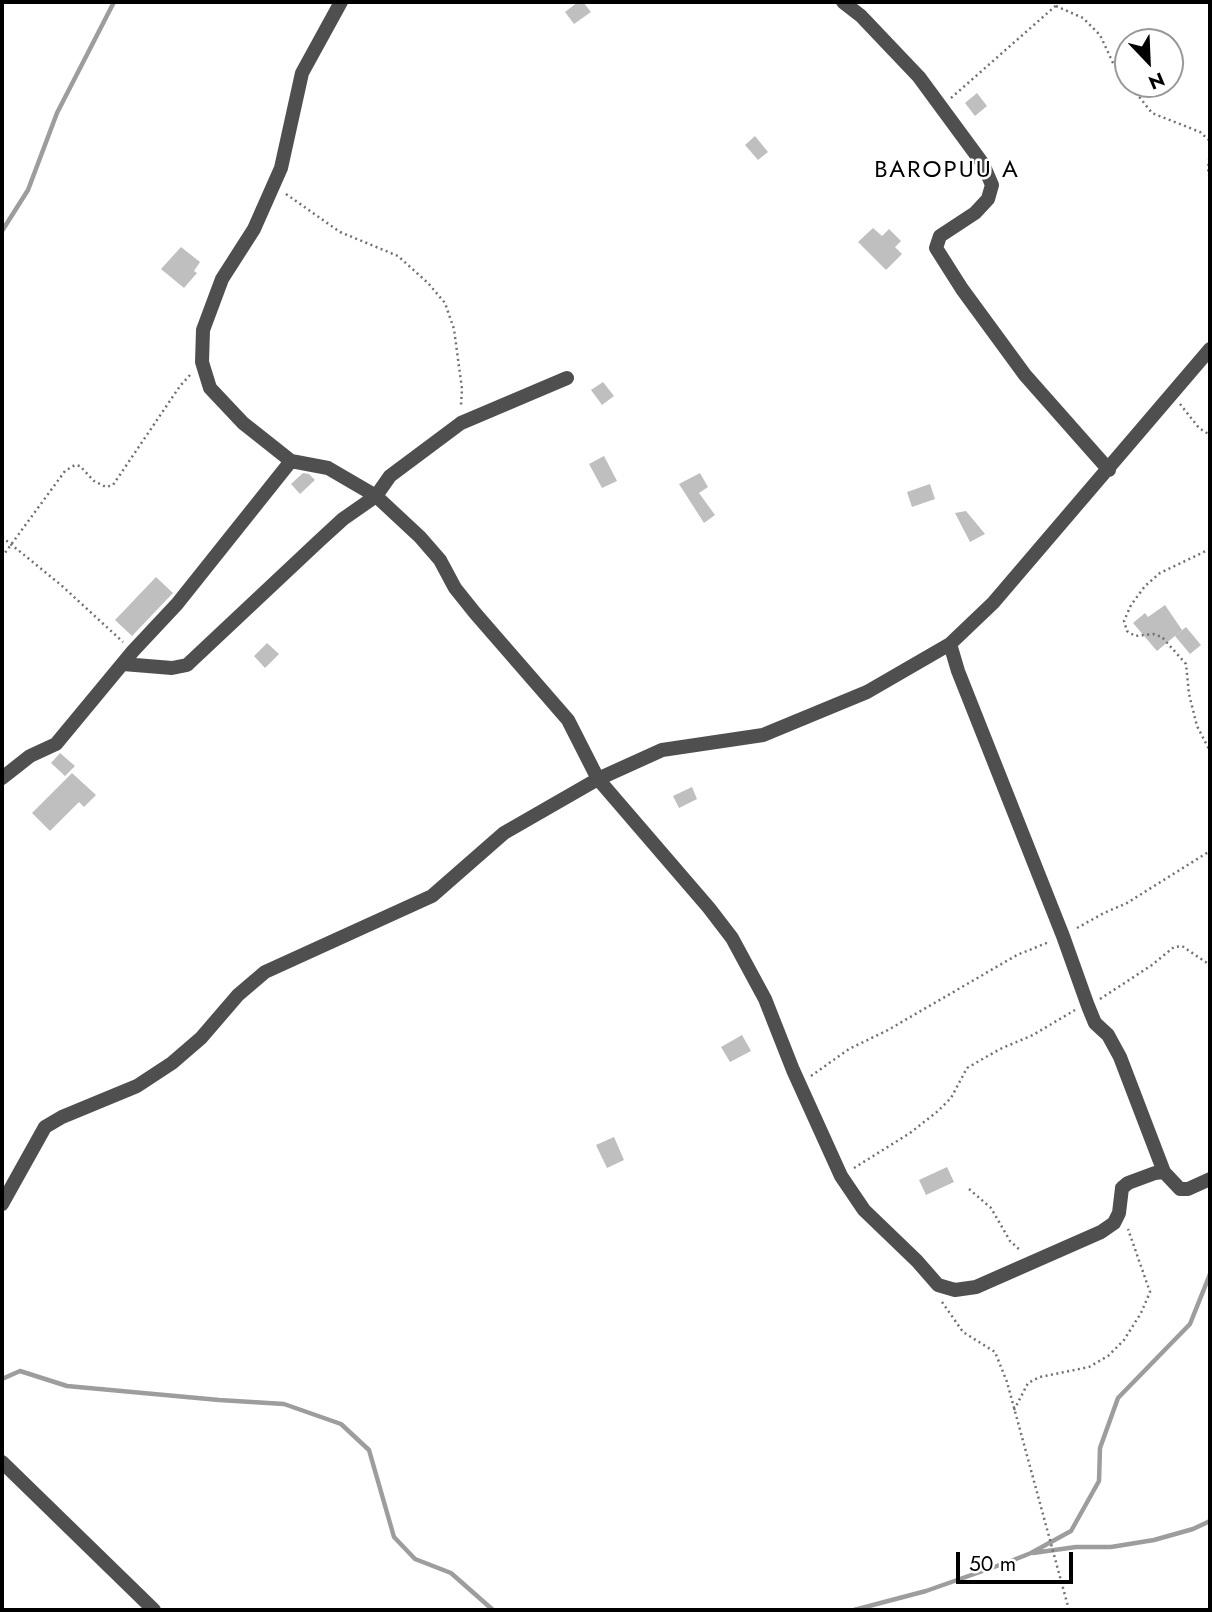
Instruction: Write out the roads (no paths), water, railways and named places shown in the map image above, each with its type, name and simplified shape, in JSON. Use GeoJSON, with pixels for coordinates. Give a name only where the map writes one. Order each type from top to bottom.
{"type":"FeatureCollection","features":[{"type":"Feature","properties":{"kind":"street"},"geometry":{"type":"LineString","coordinates":[[341,2],[302,73],[281,168],[254,229],[222,279],[203,330],[202,362],[210,388],[243,423],[291,461],[328,468],[376,496],[433,552],[468,605],[568,720],[598,779],[709,908],[732,939],[765,999],[799,1084],[841,1176],[864,1210],[938,1285],[955,1290],[976,1287],[1101,1232],[1114,1223],[1119,1213],[1122,1188],[1128,1183],[1164,1172]]}},
{"type":"Feature","properties":{"kind":"street"},"geometry":{"type":"LineString","coordinates":[[843,2],[861,16],[919,76],[983,164],[992,185],[988,199],[975,213],[940,236],[936,248],[962,289],[1025,375],[1109,470]]}},
{"type":"Feature","properties":{"kind":"street"},"geometry":{"type":"LineString","coordinates":[[2,1204],[45,1127],[62,1117],[136,1086],[172,1063],[201,1038],[238,995],[264,972],[432,896],[504,833],[598,779],[663,750],[763,735],[867,692],[950,644],[993,603],[1210,349]]}},
{"type":"Feature","properties":{"kind":"street"},"geometry":{"type":"LineString","coordinates":[[124,664],[172,668],[187,666],[319,541],[376,496],[390,476],[461,423],[567,378]]}},
{"type":"Feature","properties":{"kind":"street"},"geometry":{"type":"LineString","coordinates":[[2,778],[30,756],[56,744],[133,651],[177,604],[291,461]]}},
{"type":"Feature","properties":{"kind":"street"},"geometry":{"type":"LineString","coordinates":[[950,644],[995,770],[1063,936],[1094,1023],[1108,1035],[1120,1057],[1164,1172],[1180,1189],[1188,1189],[1210,1180]]}},
{"type":"Feature","properties":{"kind":"street"},"geometry":{"type":"LineString","coordinates":[[2,1462],[154,1610]]}},
{"type":"Feature","properties":{"kind":"waterway"},"geometry":{"type":"LineString","coordinates":[[2,231],[28,190],[57,113],[114,2]]}},
{"type":"Feature","properties":{"kind":"waterway"},"geometry":{"type":"LineString","coordinates":[[854,1610],[926,1591],[1011,1561],[1071,1531],[1099,1481],[1100,1448],[1118,1398],[1190,1324],[1210,1274]]}},
{"type":"Feature","properties":{"kind":"waterway"},"geometry":{"type":"LineString","coordinates":[[2,1379],[20,1371],[67,1386],[284,1404],[341,1424],[369,1450],[394,1537],[415,1559],[451,1573],[493,1610]]}},
{"type":"Feature","properties":{"kind":"waterway"},"geometry":{"type":"LineString","coordinates":[[1033,1553],[1076,1547],[1111,1547],[1154,1540],[1193,1529],[1210,1521]]}},
{"type":"Feature","properties":{"kind":"district","name":"BAROPUU A"},"geometry":{"type":"Point","coordinates":[947,171]}}]}
